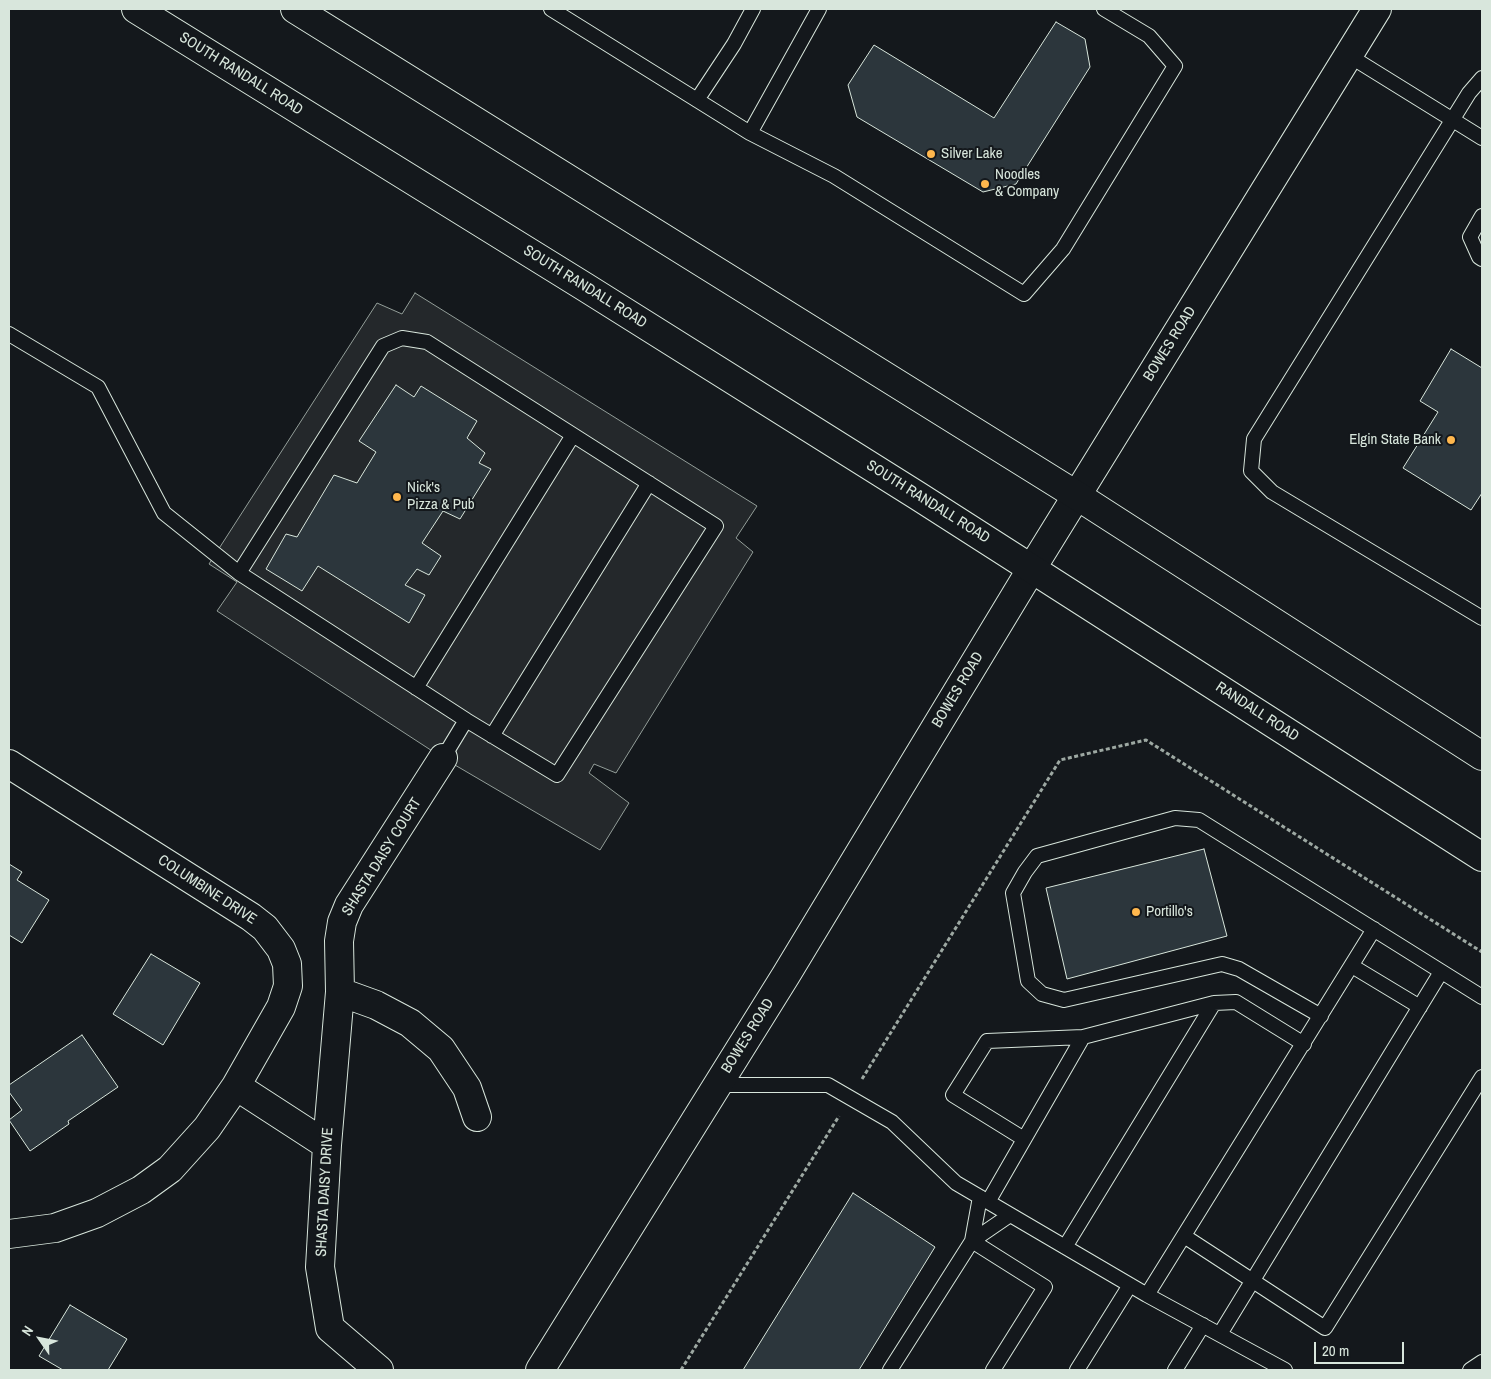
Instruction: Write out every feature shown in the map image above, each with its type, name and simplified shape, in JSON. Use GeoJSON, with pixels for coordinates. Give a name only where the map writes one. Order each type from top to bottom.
{"type":"FeatureCollection","features":[{"type":"Feature","properties":{"kind":"main road","name":"SOUTH RANDALL ROAD"},"geometry":{"type":"LineString","coordinates":[[136,9],[585,287],[1032,568]]}},
{"type":"Feature","properties":{"kind":"main road"},"geometry":{"type":"LineString","coordinates":[[296,9],[1076,496],[1482,756]]}},
{"type":"Feature","properties":{"kind":"main road","name":"BOWES ROAD"},"geometry":{"type":"LineString","coordinates":[[540,1370],[718,1085],[1076,496],[1377,9]]}},
{"type":"Feature","properties":{"kind":"main road","name":"RANDALL ROAD"},"geometry":{"type":"LineString","coordinates":[[1032,568],[1482,857]]}},
{"type":"Feature","properties":{"kind":"main road","name":"SHASTA DAISY COURT"},"geometry":{"type":"LineString","coordinates":[[340,992],[339,941],[342,922],[349,905],[443,758]]}},
{"type":"Feature","properties":{"kind":"main road","name":"COLUMBINE DRIVE"},"geometry":{"type":"LineString","coordinates":[[9,764],[251,917],[265,928],[274,937],[281,949],[286,964],[288,986],[281,1007],[236,1086],[206,1128],[170,1169],[141,1190],[97,1213],[55,1228],[9,1234]]}},
{"type":"Feature","properties":{"kind":"main road"},"geometry":{"type":"LineString","coordinates":[[340,992],[376,1005],[410,1023],[441,1049],[467,1088],[477,1117]]}},
{"type":"Feature","properties":{"kind":"main road","name":"SHASTA DAISY DRIVE"},"geometry":{"type":"LineString","coordinates":[[340,992],[326,1145],[320,1267],[330,1328],[379,1370]]}},
{"type":"Feature","properties":{"kind":"main road"},"geometry":{"type":"LineString","coordinates":[[236,1086],[326,1145]]}},
{"type":"Feature","properties":{"kind":"lane"},"geometry":{"type":"LineString","coordinates":[[551,9],[750,133],[834,176],[1024,294],[1063,249],[1175,66],[1149,36],[1104,9]]}},
{"type":"Feature","properties":{"kind":"lane"},"geometry":{"type":"LineString","coordinates":[[697,100],[734,44],[753,9]]}},
{"type":"Feature","properties":{"kind":"lane"},"geometry":{"type":"LineString","coordinates":[[750,133],[819,9]]}},
{"type":"Feature","properties":{"kind":"lane"},"geometry":{"type":"LineString","coordinates":[[1348,55],[1482,138]]}},
{"type":"Feature","properties":{"kind":"lane"},"geometry":{"type":"LineString","coordinates":[[1482,78],[1469,93],[1254,439],[1251,471],[1272,492],[1482,618]]}},
{"type":"Feature","properties":{"kind":"lane"},"geometry":{"type":"LineString","coordinates":[[1482,216],[1470,237],[1479,257],[1482,259]]}},
{"type":"Feature","properties":{"kind":"lane"},"geometry":{"type":"LineString","coordinates":[[9,334],[98,386],[164,513],[239,573],[466,720],[557,775],[716,526],[427,342],[402,338],[383,346],[239,573]]}},
{"type":"Feature","properties":{"kind":"lane"},"geometry":{"type":"LineString","coordinates":[[416,688],[573,435]]}},
{"type":"Feature","properties":{"kind":"lane"},"geometry":{"type":"LineString","coordinates":[[492,736],[649,483]]}},
{"type":"Feature","properties":{"kind":"lane"},"geometry":{"type":"LineString","coordinates":[[443,758],[466,720]]}},
{"type":"Feature","properties":{"kind":"lane"},"geometry":{"type":"LineString","coordinates":[[1321,1016],[1239,969],[1222,964],[1064,1000],[1042,994],[1028,981],[1013,893],[1037,856],[1175,818],[1199,820],[1482,997]]}},
{"type":"Feature","properties":{"kind":"lane"},"geometry":{"type":"LineString","coordinates":[[1147,1294],[1374,930]]}},
{"type":"Feature","properties":{"kind":"lane"},"geometry":{"type":"LineString","coordinates":[[1352,966],[1420,1007]]}},
{"type":"Feature","properties":{"kind":"lane"},"geometry":{"type":"LineString","coordinates":[[1220,1334],[1441,972]]}},
{"type":"Feature","properties":{"kind":"lane"},"geometry":{"type":"LineString","coordinates":[[1024,1139],[953,1095],[987,1041],[1083,1037],[1214,1003],[1236,1002],[1304,1044]]}},
{"type":"Feature","properties":{"kind":"lane"},"geometry":{"type":"LineString","coordinates":[[1065,1247],[1214,1003]]}},
{"type":"Feature","properties":{"kind":"lane"},"geometry":{"type":"LineString","coordinates":[[890,1370],[972,1241],[984,1199],[1024,1139],[1083,1037]]}},
{"type":"Feature","properties":{"kind":"lane"},"geometry":{"type":"LineString","coordinates":[[1184,1236],[1325,1328],[1482,1077]]}},
{"type":"Feature","properties":{"kind":"lane"},"geometry":{"type":"LineString","coordinates":[[718,1085],[828,1085],[892,1122],[956,1183],[1130,1285],[1220,1334],[1267,1366],[1285,1370]]}},
{"type":"Feature","properties":{"kind":"lane"},"geometry":{"type":"LineString","coordinates":[[972,1241],[1010,1214]]}},
{"type":"Feature","properties":{"kind":"lane"},"geometry":{"type":"LineString","coordinates":[[972,1241],[1045,1287],[993,1370]]}},
{"type":"Feature","properties":{"kind":"lane"},"geometry":{"type":"LineString","coordinates":[[1077,1370],[1130,1285]]}},
{"type":"Feature","properties":{"kind":"lane"},"geometry":{"type":"LineString","coordinates":[[1175,1370],[1203,1325]]}},
{"type":"Feature","properties":{"kind":"shaded area"},"geometry":{"type":"Polygon","coordinates":[[[415,293],[757,506],[736,538],[753,552],[616,773],[594,764],[589,773],[629,803],[600,850],[443,758],[217,611],[237,582],[209,564],[377,303],[402,314],[415,293]]]}},
{"type":"Feature","properties":{"kind":"building"},"geometry":{"type":"Polygon","coordinates":[[[1056,22],[1085,39],[1090,67],[1016,184],[983,192],[857,117],[848,85],[874,45],[994,118],[1056,22]]]}},
{"type":"Feature","properties":{"kind":"building","name":"Elgin State Bank"},"geometry":{"type":"Polygon","coordinates":[[[1451,349],[1482,368],[1482,493],[1471,510],[1403,468],[1438,412],[1420,401],[1451,349]]]}},
{"type":"Feature","properties":{"kind":"building","name":"Nick's Pizza & Pub"},"geometry":{"type":"Polygon","coordinates":[[[396,385],[414,397],[421,386],[477,421],[467,438],[485,453],[479,463],[491,469],[460,519],[443,511],[422,543],[441,556],[429,575],[417,569],[405,585],[425,595],[409,623],[318,566],[302,591],[266,569],[286,534],[297,537],[334,475],[357,483],[376,452],[359,441],[396,385]]]}},
{"type":"Feature","properties":{"kind":"building","name":"Portillo's"},"geometry":{"type":"Polygon","coordinates":[[[1204,849],[1227,936],[1067,979],[1046,888],[1204,849]]]}},
{"type":"Feature","properties":{"kind":"building"},"geometry":{"type":"Polygon","coordinates":[[[9,864],[22,872],[17,880],[49,900],[22,943],[9,935],[9,864]]]}},
{"type":"Feature","properties":{"kind":"building"},"geometry":{"type":"Polygon","coordinates":[[[151,954],[200,983],[163,1045],[113,1014],[151,954]]]}},
{"type":"Feature","properties":{"kind":"building"},"geometry":{"type":"Polygon","coordinates":[[[82,1035],[118,1087],[68,1121],[69,1124],[30,1151],[9,1120],[22,1110],[9,1092],[9,1085],[82,1035]]]}},
{"type":"Feature","properties":{"kind":"building"},"geometry":{"type":"Polygon","coordinates":[[[853,1193],[935,1247],[859,1370],[743,1370],[853,1193]]]}},
{"type":"Feature","properties":{"kind":"building"},"geometry":{"type":"Polygon","coordinates":[[[70,1305],[127,1339],[108,1370],[63,1370],[39,1356],[70,1305]]]}},
{"type":"Feature","properties":{"kind":"place","name":"Silver Lake"},"geometry":{"type":"Point","coordinates":[931,154]}},
{"type":"Feature","properties":{"kind":"place","name":"Noodles & Company"},"geometry":{"type":"Point","coordinates":[985,184]}},
{"type":"Feature","properties":{"kind":"place","name":"Elgin State Bank"},"geometry":{"type":"Point","coordinates":[1451,440]}},
{"type":"Feature","properties":{"kind":"place","name":"Nick's Pizza & Pub"},"geometry":{"type":"Point","coordinates":[397,497]}},
{"type":"Feature","properties":{"kind":"place","name":"Portillo's"},"geometry":{"type":"Point","coordinates":[1136,912]}}]}
